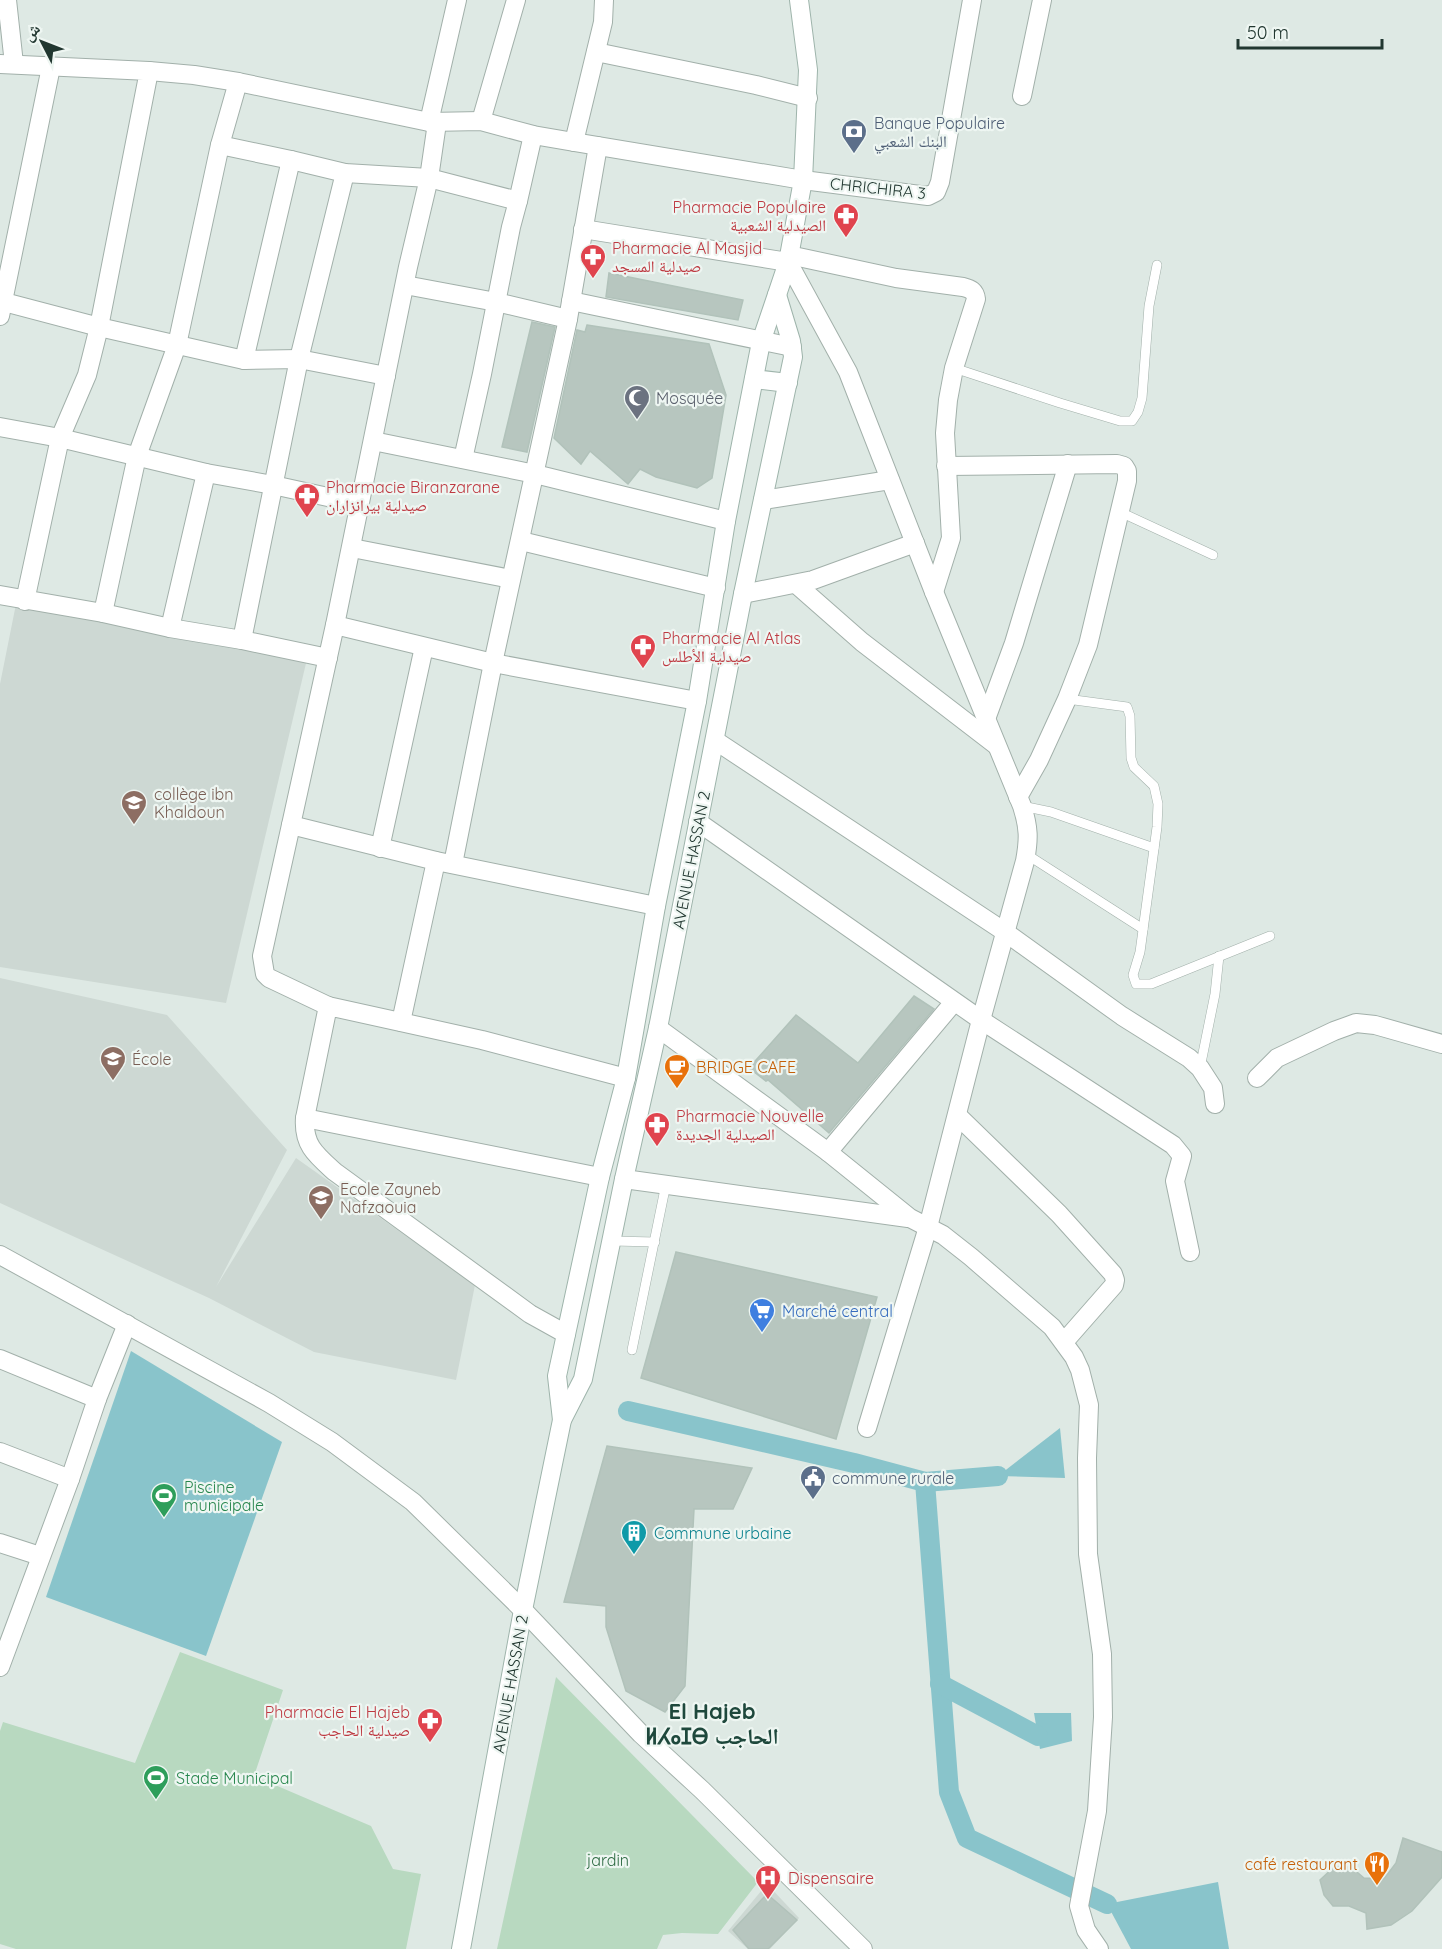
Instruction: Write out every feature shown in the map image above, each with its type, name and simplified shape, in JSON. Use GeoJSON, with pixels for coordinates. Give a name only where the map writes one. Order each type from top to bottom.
{"type":"FeatureCollection","features":[{"type":"Feature","properties":{"kind":"street"},"geometry":{"type":"LineString","coordinates":[[7,0],[7,64],[195,75],[433,122],[481,121],[533,135],[803,180]]}},
{"type":"Feature","properties":{"kind":"street"},"geometry":{"type":"LineString","coordinates":[[457,0],[433,122],[429,178],[352,548],[262,956],[263,966],[269,978],[328,1006],[482,1040],[626,1078]]}},
{"type":"Feature","properties":{"kind":"street"},"geometry":{"type":"LineString","coordinates":[[481,121],[516,0]]}},
{"type":"Feature","properties":{"kind":"street"},"geometry":{"type":"LineString","coordinates":[[574,142],[603,21],[604,0]]}},
{"type":"Feature","properties":{"kind":"street","name":"AVENUE HASSAN 2"},"geometry":{"type":"LineString","coordinates":[[562,1420],[557,1376],[600,1177],[626,1078],[656,906],[697,701],[726,521],[761,342],[788,258],[803,180],[808,70],[799,0]]}},
{"type":"Feature","properties":{"kind":"street","name":"CHRICHIRA 3"},"geometry":{"type":"LineString","coordinates":[[803,180],[928,196],[936,192],[940,182],[972,0]]}},
{"type":"Feature","properties":{"kind":"street"},"geometry":{"type":"LineString","coordinates":[[1022,96],[1042,0]]}},
{"type":"Feature","properties":{"kind":"street"},"geometry":{"type":"LineString","coordinates":[[596,52],[808,98]]}},
{"type":"Feature","properties":{"kind":"street"},"geometry":{"type":"LineString","coordinates":[[51,67],[1,307],[244,360],[299,359],[386,376]]}},
{"type":"Feature","properties":{"kind":"street"},"geometry":{"type":"LineString","coordinates":[[25,601],[60,438],[87,375],[99,327],[149,71]]}},
{"type":"Feature","properties":{"kind":"street"},"geometry":{"type":"LineString","coordinates":[[103,613],[137,456],[177,345],[220,145],[238,82]]}},
{"type":"Feature","properties":{"kind":"street"},"geometry":{"type":"LineString","coordinates":[[464,459],[533,135]]}},
{"type":"Feature","properties":{"kind":"street"},"geometry":{"type":"LineString","coordinates":[[220,145],[345,173],[429,178],[518,201]]}},
{"type":"Feature","properties":{"kind":"street"},"geometry":{"type":"LineString","coordinates":[[401,1022],[444,863],[521,541],[570,310],[598,146]]}},
{"type":"Feature","properties":{"kind":"street"},"geometry":{"type":"LineString","coordinates":[[244,360],[291,160]]}},
{"type":"Feature","properties":{"kind":"street"},"geometry":{"type":"LineString","coordinates":[[242,640],[299,359],[345,173]]}},
{"type":"Feature","properties":{"kind":"street"},"geometry":{"type":"LineString","coordinates":[[583,229],[788,258],[972,290],[976,299],[954,368],[945,434],[951,538],[934,592]]}},
{"type":"Feature","properties":{"kind":"street"},"geometry":{"type":"LineString","coordinates":[[788,258],[848,372],[1028,825],[1029,842],[981,1020],[958,1116],[928,1227],[867,1428]]}},
{"type":"Feature","properties":{"kind":"street"},"geometry":{"type":"LineString","coordinates":[[405,285],[496,302],[570,310],[792,347]]}},
{"type":"Feature","properties":{"kind":"street","name":"AVENUE HASSAN 2"},"geometry":{"type":"LineString","coordinates":[[461,1949],[562,1420],[583,1379],[658,1028],[743,594],[793,357],[777,295]]}},
{"type":"Feature","properties":{"kind":"street"},"geometry":{"type":"LineString","coordinates":[[754,379],[788,383]]}},
{"type":"Feature","properties":{"kind":"street"},"geometry":{"type":"LineString","coordinates":[[0,427],[60,438],[206,473],[360,504]]}},
{"type":"Feature","properties":{"kind":"street"},"geometry":{"type":"LineString","coordinates":[[373,441],[535,474],[726,521]]}},
{"type":"Feature","properties":{"kind":"street"},"geometry":{"type":"LineString","coordinates":[[986,719],[1014,643],[1068,464]]}},
{"type":"Feature","properties":{"kind":"street"},"geometry":{"type":"LineString","coordinates":[[946,466],[1117,464],[1124,466],[1127,471],[1127,481],[1088,645],[1067,699],[1020,801]]}},
{"type":"Feature","properties":{"kind":"street"},"geometry":{"type":"LineString","coordinates":[[170,628],[206,473]]}},
{"type":"Feature","properties":{"kind":"street"},"geometry":{"type":"LineString","coordinates":[[764,500],[890,480]]}},
{"type":"Feature","properties":{"kind":"street"},"geometry":{"type":"LineString","coordinates":[[521,541],[716,588]]}},
{"type":"Feature","properties":{"kind":"street"},"geometry":{"type":"LineString","coordinates":[[743,594],[796,584],[861,564],[915,543]]}},
{"type":"Feature","properties":{"kind":"street"},"geometry":{"type":"LineString","coordinates":[[352,548],[511,579]]}},
{"type":"Feature","properties":{"kind":"street"},"geometry":{"type":"LineString","coordinates":[[796,584],[861,642],[997,745]]}},
{"type":"Feature","properties":{"kind":"street"},"geometry":{"type":"LineString","coordinates":[[0,595],[328,658]]}},
{"type":"Feature","properties":{"kind":"street"},"geometry":{"type":"LineString","coordinates":[[335,625],[493,663],[697,701]]}},
{"type":"Feature","properties":{"kind":"street"},"geometry":{"type":"LineString","coordinates":[[380,848],[424,646]]}},
{"type":"Feature","properties":{"kind":"street"},"geometry":{"type":"LineString","coordinates":[[716,741],[1005,932],[1122,1016],[1189,1058],[1200,1068],[1213,1088],[1215,1104]]}},
{"type":"Feature","properties":{"kind":"street"},"geometry":{"type":"LineString","coordinates":[[698,822],[954,1002],[1178,1150],[1182,1160],[1175,1181],[1190,1252]]}},
{"type":"Feature","properties":{"kind":"street"},"geometry":{"type":"LineString","coordinates":[[291,825],[444,863],[656,906]]}},
{"type":"Feature","properties":{"kind":"street"},"geometry":{"type":"LineString","coordinates":[[828,1152],[954,1002]]}},
{"type":"Feature","properties":{"kind":"street"},"geometry":{"type":"LineString","coordinates":[[328,1006],[305,1118],[304,1132],[313,1151],[334,1172],[530,1314],[566,1334]]}},
{"type":"Feature","properties":{"kind":"street"},"geometry":{"type":"LineString","coordinates":[[1257,1078],[1276,1058],[1356,1023],[1375,1025],[1442,1044]]}},
{"type":"Feature","properties":{"kind":"street"},"geometry":{"type":"LineString","coordinates":[[658,1028],[828,1152],[910,1218],[943,1235],[1010,1289],[1044,1319],[1064,1342],[1080,1370],[1089,1405],[1088,1554],[1103,1673],[1103,1717],[1096,1811],[1079,1906],[1086,1930],[1099,1949]]}},
{"type":"Feature","properties":{"kind":"street"},"geometry":{"type":"LineString","coordinates":[[958,1116],[1059,1214],[1113,1274],[1114,1285],[1064,1342]]}},
{"type":"Feature","properties":{"kind":"street"},"geometry":{"type":"LineString","coordinates":[[305,1118],[600,1177]]}},
{"type":"Feature","properties":{"kind":"street"},"geometry":{"type":"LineString","coordinates":[[624,1179],[910,1218]]}},
{"type":"Feature","properties":{"kind":"street"},"geometry":{"type":"LineString","coordinates":[[0,1255],[269,1403],[332,1442],[412,1502],[524,1610],[641,1734],[702,1790],[863,1949]]}},
{"type":"Feature","properties":{"kind":"street"},"geometry":{"type":"LineString","coordinates":[[1,1658],[127,1324]]}},
{"type":"Feature","properties":{"kind":"street"},"geometry":{"type":"LineString","coordinates":[[0,1359],[97,1400]]}},
{"type":"Feature","properties":{"kind":"street"},"geometry":{"type":"LineString","coordinates":[[0,1452],[70,1479]]}},
{"type":"Feature","properties":{"kind":"street"},"geometry":{"type":"LineString","coordinates":[[0,1543],[40,1556]]}},
{"type":"Feature","properties":{"kind":"lane"},"geometry":{"type":"LineString","coordinates":[[954,368],[1120,421],[1132,421],[1138,412],[1142,398],[1149,306],[1157,265]]}},
{"type":"Feature","properties":{"kind":"lane"},"geometry":{"type":"LineString","coordinates":[[1119,512],[1212,555]]}},
{"type":"Feature","properties":{"kind":"lane"},"geometry":{"type":"LineString","coordinates":[[1067,699],[1110,704],[1129,709],[1131,758],[1134,767],[1150,782],[1156,793],[1158,804],[1154,848],[1140,952],[1133,975],[1136,984],[1151,984],[1270,936]]}},
{"type":"Feature","properties":{"kind":"lane"},"geometry":{"type":"LineString","coordinates":[[1020,801],[1154,848]]}},
{"type":"Feature","properties":{"kind":"lane"},"geometry":{"type":"LineString","coordinates":[[1026,854],[1143,929]]}},
{"type":"Feature","properties":{"kind":"lane"},"geometry":{"type":"LineString","coordinates":[[1200,1068],[1220,956]]}},
{"type":"Feature","properties":{"kind":"lane"},"geometry":{"type":"LineString","coordinates":[[632,1350],[666,1185]]}},
{"type":"Feature","properties":{"kind":"lane"},"geometry":{"type":"LineString","coordinates":[[613,1240],[655,1242]]}},
{"type":"Feature","properties":{"kind":"shaded area","name":"collège ibn Khaldoun"},"geometry":{"type":"Polygon","coordinates":[[[16,604],[307,659],[226,1003],[0,967],[0,684],[16,604]]]}},
{"type":"Feature","properties":{"kind":"shaded area","name":"École"},"geometry":{"type":"Polygon","coordinates":[[[0,978],[167,1015],[287,1150],[216,1287],[296,1158],[475,1285],[456,1380],[314,1352],[209,1298],[0,1203],[0,978]]]}},
{"type":"Feature","properties":{"kind":"shaded area","name":"Dispensaire"},"geometry":{"type":"Polygon","coordinates":[[[767,1884],[799,1918],[770,1949],[748,1949],[728,1931],[767,1884]]]}},
{"type":"Feature","properties":{"kind":"green space","name":"Stade Municipal"},"geometry":{"type":"Polygon","coordinates":[[[180,1652],[283,1690],[254,1776],[371,1826],[393,1869],[421,1874],[406,1949],[16,1949],[0,1944],[0,1731],[3,1722],[135,1763],[180,1652]]]}},
{"type":"Feature","properties":{"kind":"green space","name":"jardin"},"geometry":{"type":"Polygon","coordinates":[[[556,1677],[758,1882],[718,1934],[663,1935],[657,1949],[497,1949],[556,1677]]]}},
{"type":"Feature","properties":{"kind":"water","name":"Piscine municipale"},"geometry":{"type":"Polygon","coordinates":[[[131,1351],[282,1442],[206,1656],[46,1597],[131,1351]]]}},
{"type":"Feature","properties":{"kind":"water"},"geometry":{"type":"Polygon","coordinates":[[[1060,1428],[1065,1478],[998,1476],[1060,1428]]]}},
{"type":"Feature","properties":{"kind":"water"},"geometry":{"type":"Polygon","coordinates":[[[1034,1713],[1071,1713],[1072,1741],[1040,1749],[1034,1713]]]}},
{"type":"Feature","properties":{"kind":"water"},"geometry":{"type":"Polygon","coordinates":[[[1218,1882],[1229,1949],[1131,1949],[1107,1904],[1218,1882]]]}},
{"type":"Feature","properties":{"kind":"building"},"geometry":{"type":"Polygon","coordinates":[[[609,273],[743,300],[738,320],[606,297],[609,273]]]}},
{"type":"Feature","properties":{"kind":"building"},"geometry":{"type":"Polygon","coordinates":[[[532,322],[555,327],[527,452],[502,447],[532,322]]]}},
{"type":"Feature","properties":{"kind":"building","name":"Mosquée"},"geometry":{"type":"Polygon","coordinates":[[[587,325],[709,344],[726,395],[712,478],[697,488],[656,477],[640,469],[628,484],[590,451],[581,464],[554,438],[577,330],[585,332],[587,325]]]}},
{"type":"Feature","properties":{"kind":"building"},"geometry":{"type":"Polygon","coordinates":[[[914,996],[934,1009],[829,1133],[768,1080],[766,1081],[749,1068],[796,1015],[858,1063],[914,996]]]}},
{"type":"Feature","properties":{"kind":"building"},"geometry":{"type":"Polygon","coordinates":[[[676,1252],[877,1297],[836,1439],[641,1378],[676,1252]]]}},
{"type":"Feature","properties":{"kind":"building","name":"Commune urbaine"},"geometry":{"type":"Polygon","coordinates":[[[607,1446],[752,1468],[733,1509],[694,1509],[685,1686],[665,1712],[626,1691],[606,1627],[606,1606],[564,1602],[607,1446]]]}},
{"type":"Feature","properties":{"kind":"building","name":"café restaurant"},"geometry":{"type":"Polygon","coordinates":[[[1403,1838],[1442,1852],[1442,1877],[1412,1911],[1391,1925],[1367,1929],[1366,1913],[1349,1906],[1333,1906],[1324,1895],[1320,1880],[1334,1867],[1351,1867],[1364,1878],[1384,1879],[1396,1863],[1403,1838]]]}},
{"type":"Feature","properties":{"kind":"building","name":"Dispensaire"},"geometry":{"type":"Polygon","coordinates":[[[767,1894],[797,1920],[768,1949],[749,1949],[733,1930],[767,1894]]]}},
{"type":"Feature","properties":{"kind":"waterway"},"geometry":{"type":"LineString","coordinates":[[628,1411],[854,1463],[925,1482],[998,1476]]}},
{"type":"Feature","properties":{"kind":"waterway"},"geometry":{"type":"LineString","coordinates":[[925,1482],[949,1792],[967,1838],[1107,1904]]}},
{"type":"Feature","properties":{"kind":"waterway"},"geometry":{"type":"LineString","coordinates":[[940,1684],[1038,1736]]}},
{"type":"Feature","properties":{"kind":"place","name":"Banque Populaire البنك الشعبي"},"geometry":{"type":"Point","coordinates":[854,155]}},
{"type":"Feature","properties":{"kind":"place","name":"Pharmacie Populaire الصيدلية الشعبية"},"geometry":{"type":"Point","coordinates":[846,239]}},
{"type":"Feature","properties":{"kind":"place","name":"Pharmacie Al Masjid صيدلية المسجد"},"geometry":{"type":"Point","coordinates":[593,280]}},
{"type":"Feature","properties":{"kind":"place","name":"Mosquée"},"geometry":{"type":"Point","coordinates":[637,421]}},
{"type":"Feature","properties":{"kind":"place","name":"Pharmacie Biranzarane صيدلية بيرانزاران"},"geometry":{"type":"Point","coordinates":[307,519]}},
{"type":"Feature","properties":{"kind":"place","name":"Pharmacie Al Atlas صيدلية الأطلس"},"geometry":{"type":"Point","coordinates":[643,670]}},
{"type":"Feature","properties":{"kind":"place","name":"collège ibn Khaldoun"},"geometry":{"type":"Point","coordinates":[134,826]}},
{"type":"Feature","properties":{"kind":"place","name":"École"},"geometry":{"type":"Point","coordinates":[113,1082]}},
{"type":"Feature","properties":{"kind":"place","name":"BRIDGE CAFE"},"geometry":{"type":"Point","coordinates":[677,1090]}},
{"type":"Feature","properties":{"kind":"place","name":"Pharmacie Nouvelle الصيدلية الجديدة"},"geometry":{"type":"Point","coordinates":[657,1148]}},
{"type":"Feature","properties":{"kind":"place","name":"Ecole Zayneb Nafzaouia"},"geometry":{"type":"Point","coordinates":[321,1221]}},
{"type":"Feature","properties":{"kind":"place","name":"Marché central"},"geometry":{"type":"Point","coordinates":[762,1334]}},
{"type":"Feature","properties":{"kind":"place","name":"commune rurale"},"geometry":{"type":"Point","coordinates":[813,1501]}},
{"type":"Feature","properties":{"kind":"place","name":"Piscine municipale"},"geometry":{"type":"Point","coordinates":[164,1519]}},
{"type":"Feature","properties":{"kind":"place","name":"Commune urbaine"},"geometry":{"type":"Point","coordinates":[634,1556]}},
{"type":"Feature","properties":{"kind":"place","name":"Pharmacie El Hajeb صيدلية الحاجب"},"geometry":{"type":"Point","coordinates":[430,1744]}},
{"type":"Feature","properties":{"kind":"place","name":"Stade Municipal"},"geometry":{"type":"Point","coordinates":[156,1801]}},
{"type":"Feature","properties":{"kind":"place","name":"café restaurant"},"geometry":{"type":"Point","coordinates":[1377,1887]}},
{"type":"Feature","properties":{"kind":"place","name":"Dispensaire"},"geometry":{"type":"Point","coordinates":[768,1901]}},
{"type":"Feature","properties":{"kind":"district","name":"El Hajeb ⵍⵃⴰⵊⴱ الحاجب"},"geometry":{"type":"Point","coordinates":[712,1724]}}]}
